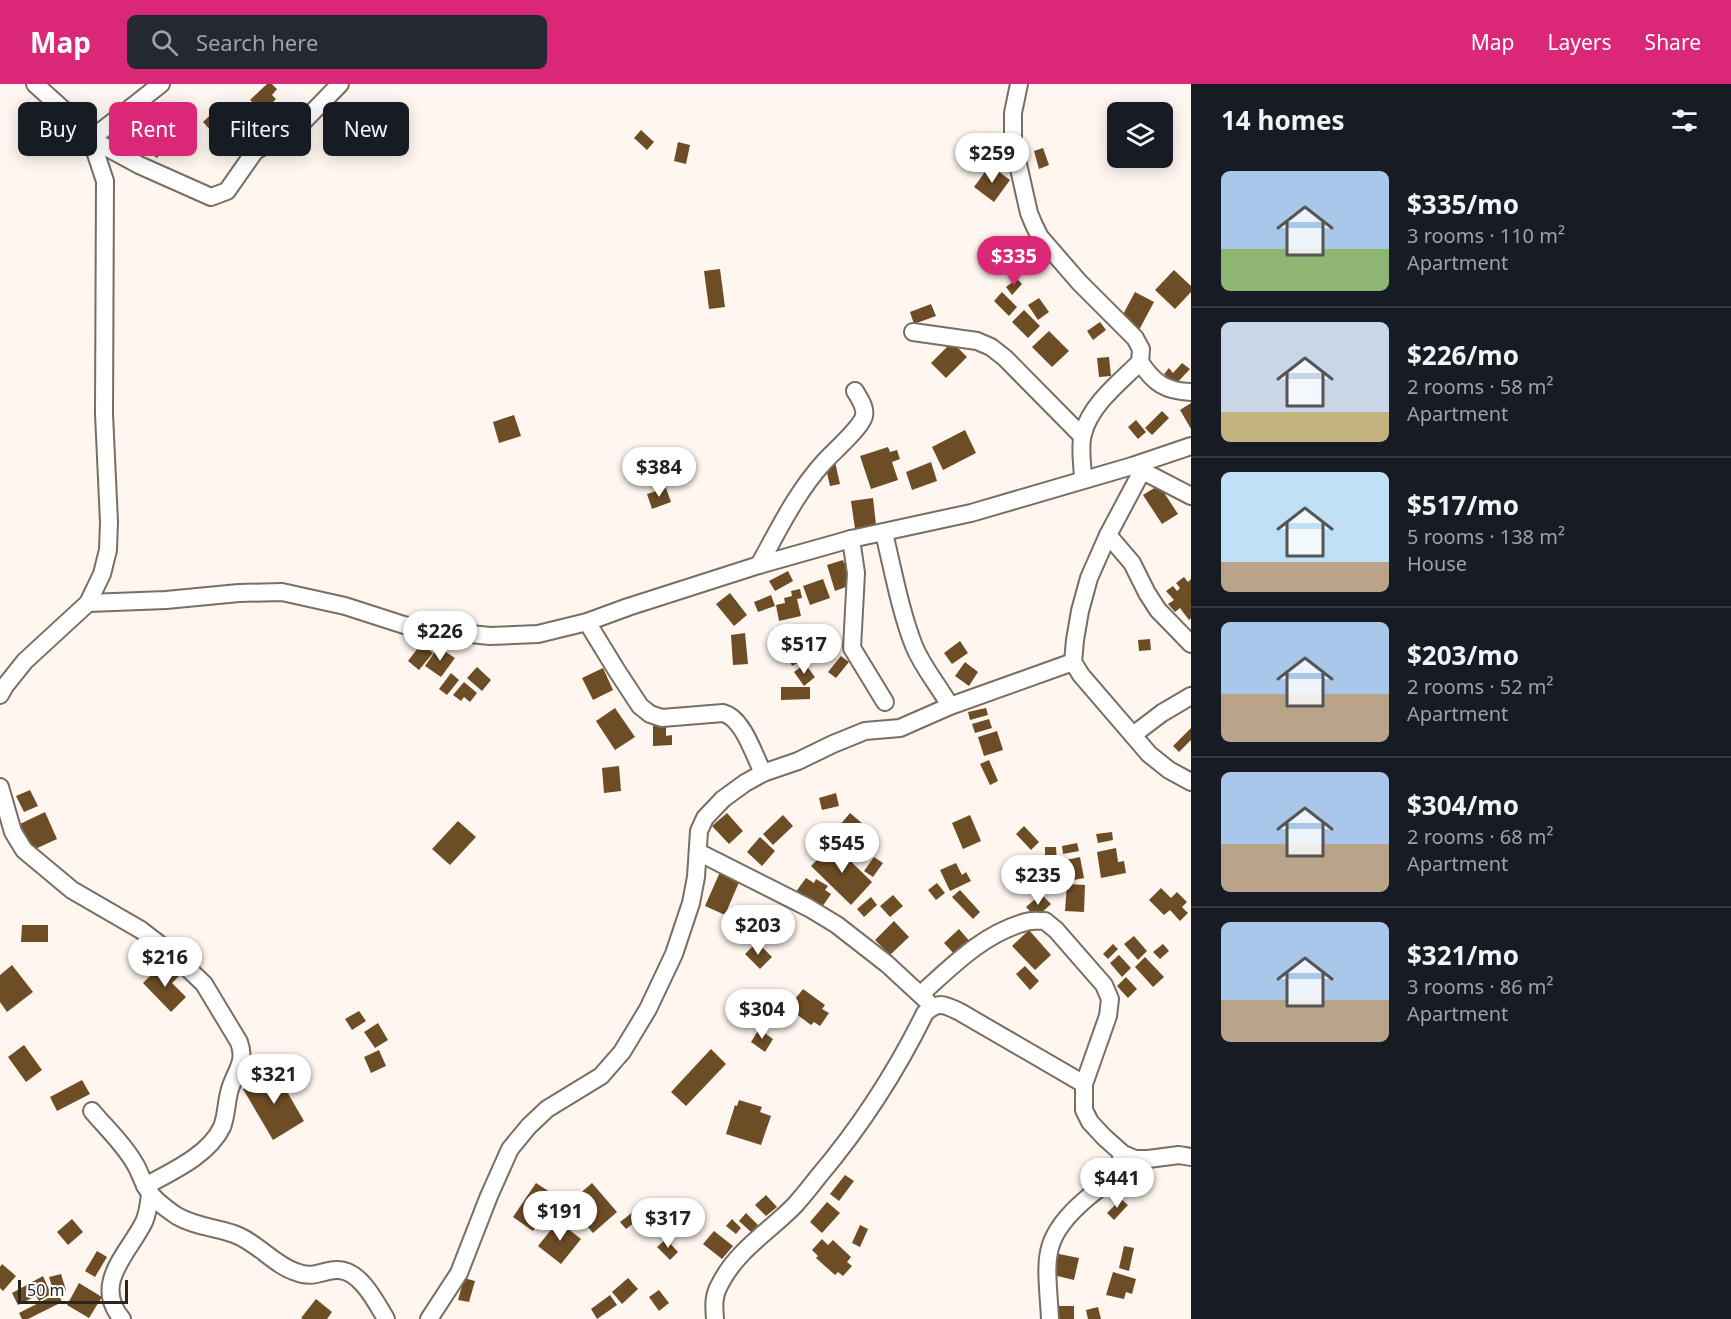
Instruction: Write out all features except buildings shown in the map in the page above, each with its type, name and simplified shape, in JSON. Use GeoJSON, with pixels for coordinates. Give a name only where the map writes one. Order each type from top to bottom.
{"type":"FeatureCollection","features":[{"type":"Feature","properties":{"kind":"street"},"geometry":{"type":"LineString","coordinates":[[35,84],[55,102]]}},
{"type":"Feature","properties":{"kind":"street"},"geometry":{"type":"LineString","coordinates":[[97,134],[161,84]]}},
{"type":"Feature","properties":{"kind":"street"},"geometry":{"type":"LineString","coordinates":[[97,142],[139,165],[212,197],[227,190],[255,151],[299,126],[340,84]]}},
{"type":"Feature","properties":{"kind":"street"},"geometry":{"type":"LineString","coordinates":[[1019,84],[1013,112],[1013,142],[1029,213],[1040,237],[1079,282],[1135,338],[1141,349],[1140,362],[1148,374],[1162,386],[1177,392],[1191,392]]}},
{"type":"Feature","properties":{"kind":"street"},"geometry":{"type":"LineString","coordinates":[[0,695],[25,661],[88,603],[102,574],[108,550],[110,522],[104,414],[105,181],[97,156]]}},
{"type":"Feature","properties":{"kind":"street"},"geometry":{"type":"LineString","coordinates":[[913,332],[977,341],[991,346],[1082,436]]}},
{"type":"Feature","properties":{"kind":"street"},"geometry":{"type":"LineString","coordinates":[[1083,480],[1082,436],[1088,420],[1102,400],[1140,362]]}},
{"type":"Feature","properties":{"kind":"street"},"geometry":{"type":"LineString","coordinates":[[759,565],[791,505],[805,484],[858,426],[864,416],[862,404],[855,390]]}},
{"type":"Feature","properties":{"kind":"street"},"geometry":{"type":"LineString","coordinates":[[88,603],[282,592],[345,606],[404,625],[490,636],[538,634],[587,622],[759,565],[851,538],[884,533],[970,513],[1083,480],[1137,468],[1191,446]]}},
{"type":"Feature","properties":{"kind":"street"},"geometry":{"type":"LineString","coordinates":[[1137,468],[1191,496]]}},
{"type":"Feature","properties":{"kind":"street"},"geometry":{"type":"LineString","coordinates":[[1137,468],[1089,578],[1080,611],[1073,662],[1081,675],[1149,754],[1169,770],[1191,782]]}},
{"type":"Feature","properties":{"kind":"street"},"geometry":{"type":"LineString","coordinates":[[884,533],[904,616],[914,645],[923,664],[950,706]]}},
{"type":"Feature","properties":{"kind":"street"},"geometry":{"type":"LineString","coordinates":[[1108,535],[1132,563],[1158,610],[1191,644]]}},
{"type":"Feature","properties":{"kind":"street"},"geometry":{"type":"LineString","coordinates":[[851,538],[856,573],[852,648],[885,702]]}},
{"type":"Feature","properties":{"kind":"street"},"geometry":{"type":"LineString","coordinates":[[587,622],[640,706],[650,714],[662,718],[723,713],[730,715],[739,724],[763,773]]}},
{"type":"Feature","properties":{"kind":"street"},"geometry":{"type":"LineString","coordinates":[[429,1319],[459,1273],[510,1149],[529,1125],[547,1109],[601,1076],[622,1052],[648,1009],[674,954],[691,903],[696,877],[699,831],[705,818],[723,799],[763,773],[798,761],[866,730],[900,728],[950,706],[1073,662]]}},
{"type":"Feature","properties":{"kind":"street"},"geometry":{"type":"LineString","coordinates":[[1133,735],[1162,713],[1191,696]]}},
{"type":"Feature","properties":{"kind":"street"},"geometry":{"type":"LineString","coordinates":[[0,787],[13,832],[24,850],[72,890],[141,930],[176,957],[204,984],[239,1042],[243,1053],[226,1102],[223,1126],[214,1140],[186,1164],[148,1190]]}},
{"type":"Feature","properties":{"kind":"street"},"geometry":{"type":"LineString","coordinates":[[698,852],[837,925],[861,942],[927,1000],[960,1012],[1084,1084]]}},
{"type":"Feature","properties":{"kind":"street"},"geometry":{"type":"LineString","coordinates":[[715,1319],[713,1302],[719,1284],[736,1260],[765,1230],[795,1205],[847,1143],[888,1082],[925,1013],[927,1000],[958,960],[992,936],[1027,921],[1045,921],[1056,930],[1104,985],[1110,999],[1108,1016],[1084,1084],[1084,1110],[1090,1122],[1124,1154],[1136,1160],[1179,1155],[1191,1157]]}},
{"type":"Feature","properties":{"kind":"street"},"geometry":{"type":"LineString","coordinates":[[92,1111],[123,1146],[148,1190],[179,1217],[207,1228],[233,1233],[255,1244],[294,1272],[315,1275],[336,1270],[345,1271],[355,1276],[365,1286],[386,1319]]}},
{"type":"Feature","properties":{"kind":"street"},"geometry":{"type":"LineString","coordinates":[[1050,1319],[1047,1264],[1050,1246],[1058,1228],[1071,1212],[1114,1176],[1124,1154]]}},
{"type":"Feature","properties":{"kind":"street"},"geometry":{"type":"LineString","coordinates":[[122,1319],[110,1300],[112,1280],[117,1265],[144,1221],[148,1209],[148,1190]]}}]}
